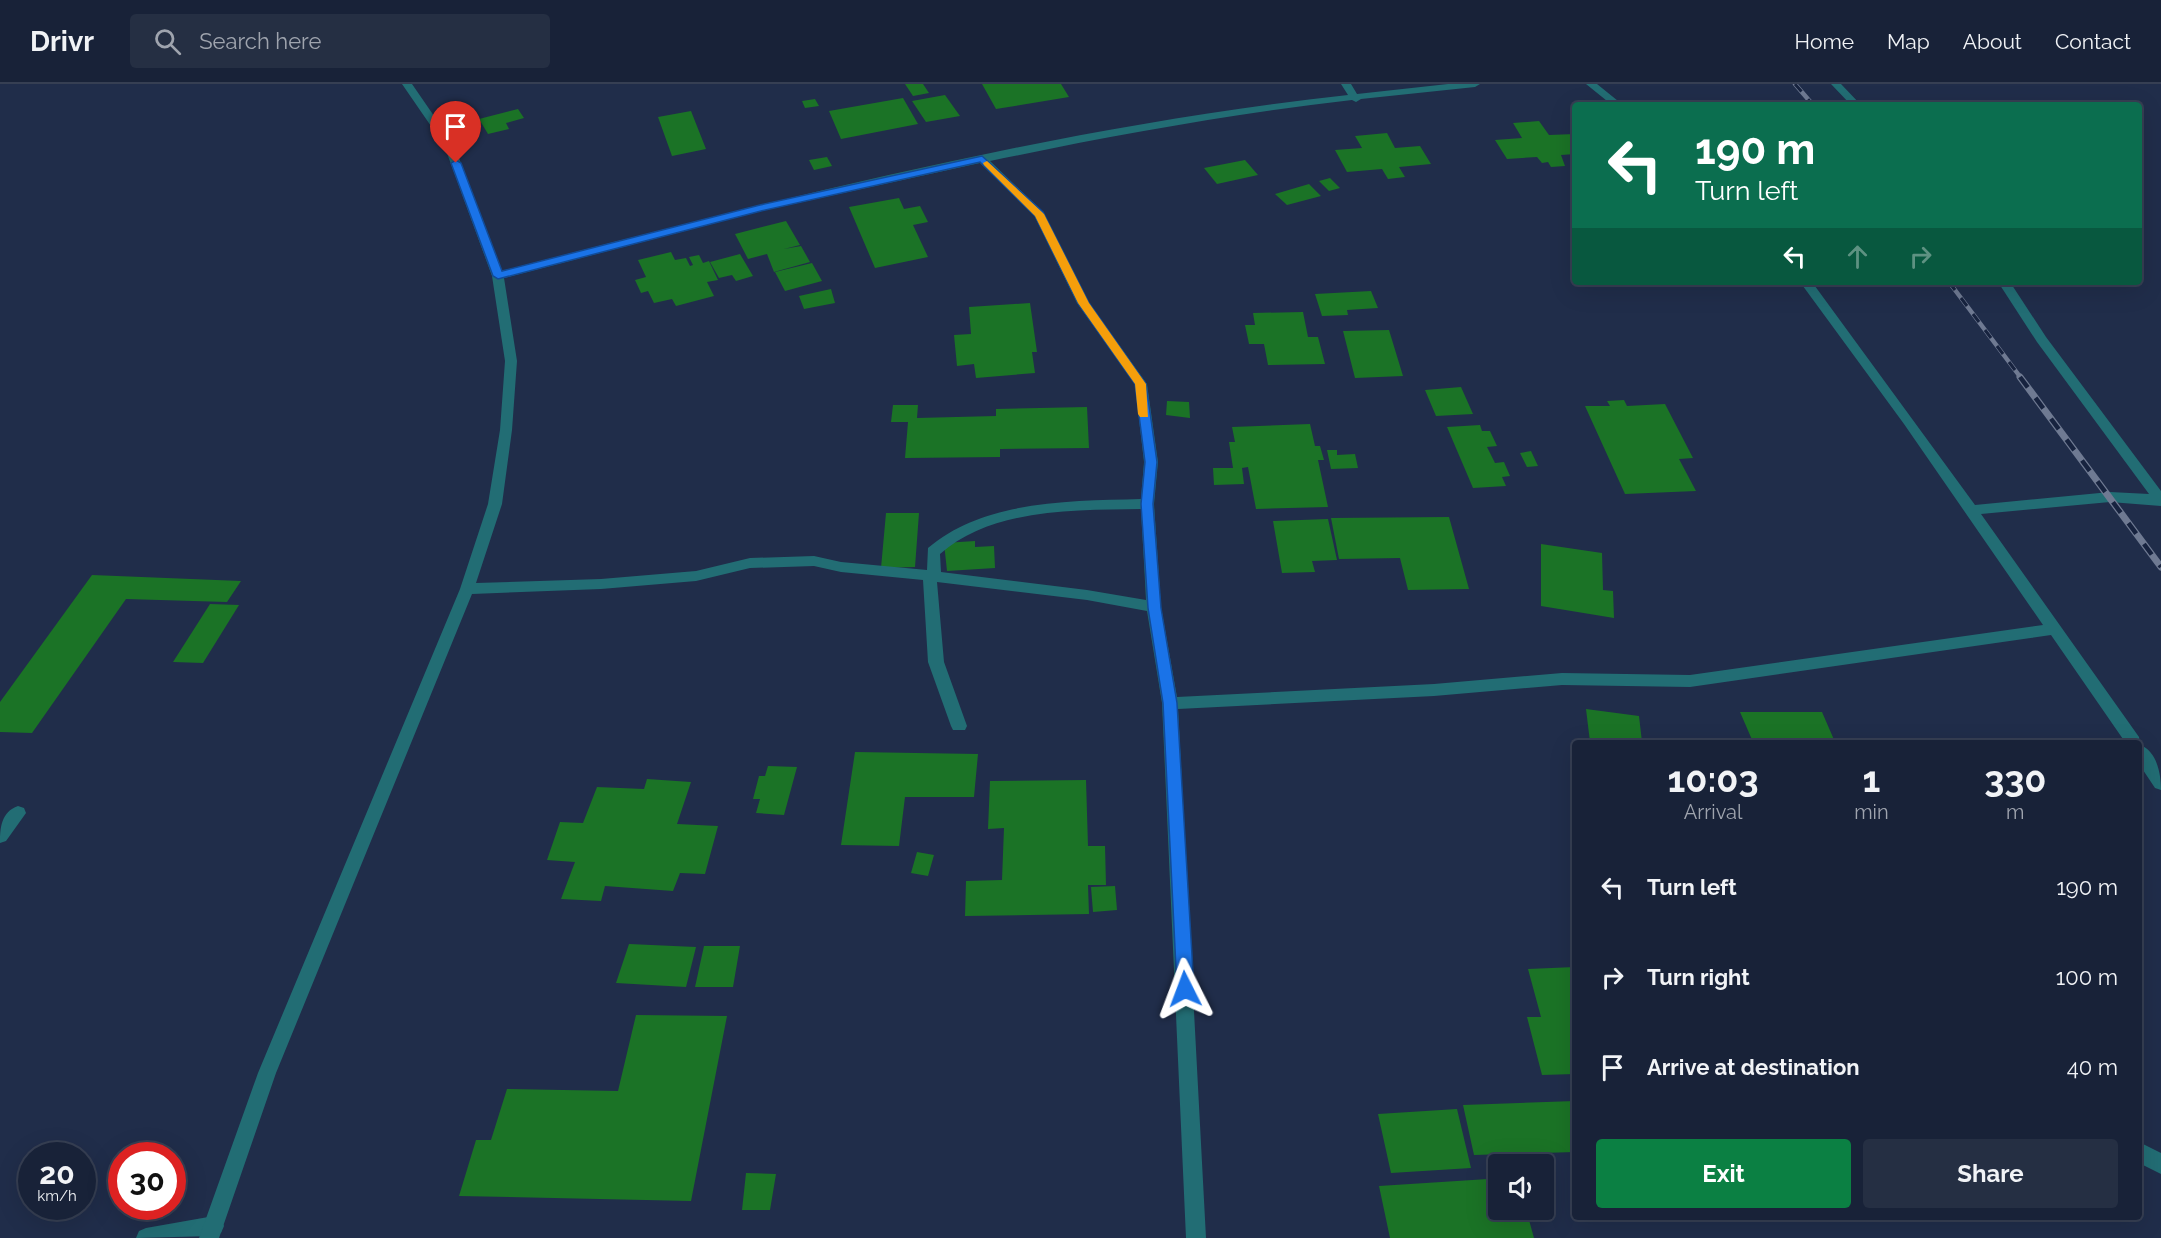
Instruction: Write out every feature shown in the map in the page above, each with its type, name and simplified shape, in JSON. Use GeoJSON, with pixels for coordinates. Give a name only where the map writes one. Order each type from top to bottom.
{"type":"FeatureCollection","features":[{"type":"Feature","properties":{"kind":"street"},"geometry":{"type":"LineString","coordinates":[[146,1238],[211,1232],[267,1073],[467,589],[495,504],[506,430],[511,361],[498,276],[449,145],[407,84]]}},
{"type":"Feature","properties":{"kind":"street"},"geometry":{"type":"LineString","coordinates":[[1346,84],[1356,99]]}},
{"type":"Feature","properties":{"kind":"street"},"geometry":{"type":"LineString","coordinates":[[498,276],[760,208],[982,159],[1147,126],[1290,104],[1356,99],[1476,84]]}},
{"type":"Feature","properties":{"kind":"street"},"geometry":{"type":"LineString","coordinates":[[1591,84],[1614,102]]}},
{"type":"Feature","properties":{"kind":"street"},"geometry":{"type":"LineString","coordinates":[[1836,84],[1853,102]]}},
{"type":"Feature","properties":{"kind":"street"},"geometry":{"type":"LineString","coordinates":[[982,159],[1039,214],[1083,303],[1141,384],[1151,462],[1147,504],[1154,608],[1170,703],[1196,1238]]}},
{"type":"Feature","properties":{"kind":"street"},"geometry":{"type":"LineString","coordinates":[[1808,285],[1972,510],[2132,740]]}},
{"type":"Feature","properties":{"kind":"street"},"geometry":{"type":"LineString","coordinates":[[2006,285],[2041,339],[2160,500]]}},
{"type":"Feature","properties":{"kind":"street"},"geometry":{"type":"LineString","coordinates":[[1972,510],[2110,497],[2160,500]]}},
{"type":"Feature","properties":{"kind":"street"},"geometry":{"type":"LineString","coordinates":[[960,726],[936,662],[930,577],[935,569],[933,552],[941,542],[968,529],[1020,512],[1072,506],[1147,504]]}},
{"type":"Feature","properties":{"kind":"street"},"geometry":{"type":"LineString","coordinates":[[467,589],[580,585],[696,576],[750,563],[814,561],[841,567],[1087,595],[1154,608]]}},
{"type":"Feature","properties":{"kind":"street"},"geometry":{"type":"LineString","coordinates":[[1170,703],[1434,690],[1562,679],[1690,681],[2055,629]]}},
{"type":"Feature","properties":{"kind":"street"},"geometry":{"type":"LineString","coordinates":[[2142,755],[2161,783]]}},
{"type":"Feature","properties":{"kind":"street"},"geometry":{"type":"LineString","coordinates":[[0,836],[18,813]]}},
{"type":"Feature","properties":{"kind":"street"},"geometry":{"type":"LineString","coordinates":[[2142,1154],[2161,1164]]}},
{"type":"Feature","properties":{"kind":"building"},"geometry":{"type":"Polygon","coordinates":[[[905,84],[923,84],[929,93],[913,96],[905,84]]]}},
{"type":"Feature","properties":{"kind":"building"},"geometry":{"type":"Polygon","coordinates":[[[982,84],[1061,84],[1069,97],[996,109],[982,84]]]}},
{"type":"Feature","properties":{"kind":"building"},"geometry":{"type":"Polygon","coordinates":[[[945,95],[960,116],[926,122],[912,101],[945,95]]]}},
{"type":"Feature","properties":{"kind":"building"},"geometry":{"type":"Polygon","coordinates":[[[903,98],[918,124],[841,139],[829,111],[903,98]]]}},
{"type":"Feature","properties":{"kind":"building"},"geometry":{"type":"Polygon","coordinates":[[[815,99],[819,106],[805,108],[802,101],[815,99]]]}},
{"type":"Feature","properties":{"kind":"building"},"geometry":{"type":"Polygon","coordinates":[[[518,109],[524,118],[506,123],[509,129],[488,134],[479,119],[518,109]]]}},
{"type":"Feature","properties":{"kind":"building"},"geometry":{"type":"Polygon","coordinates":[[[691,111],[706,149],[672,156],[658,117],[691,111]]]}},
{"type":"Feature","properties":{"kind":"building"},"geometry":{"type":"Polygon","coordinates":[[[1539,121],[1549,135],[1572,134],[1572,154],[1561,155],[1565,166],[1551,167],[1548,162],[1542,163],[1537,157],[1507,159],[1495,140],[1522,138],[1513,123],[1539,121]]]}},
{"type":"Feature","properties":{"kind":"building"},"geometry":{"type":"Polygon","coordinates":[[[1387,133],[1395,148],[1420,146],[1431,164],[1399,167],[1405,177],[1388,179],[1382,169],[1347,172],[1335,150],[1362,148],[1355,136],[1387,133]]]}},
{"type":"Feature","properties":{"kind":"building"},"geometry":{"type":"Polygon","coordinates":[[[827,157],[832,166],[814,170],[809,160],[827,157]]]}},
{"type":"Feature","properties":{"kind":"building"},"geometry":{"type":"Polygon","coordinates":[[[1245,160],[1258,175],[1217,184],[1204,168],[1245,160]]]}},
{"type":"Feature","properties":{"kind":"building"},"geometry":{"type":"Polygon","coordinates":[[[1330,178],[1340,188],[1329,191],[1319,181],[1330,178]]]}},
{"type":"Feature","properties":{"kind":"building"},"geometry":{"type":"Polygon","coordinates":[[[1309,184],[1321,196],[1287,205],[1275,194],[1309,184]]]}},
{"type":"Feature","properties":{"kind":"building"},"geometry":{"type":"Polygon","coordinates":[[[899,198],[904,209],[920,206],[928,222],[913,225],[928,257],[875,268],[849,207],[899,198]]]}},
{"type":"Feature","properties":{"kind":"building"},"geometry":{"type":"Polygon","coordinates":[[[786,221],[800,245],[784,249],[801,246],[810,262],[774,272],[767,254],[748,259],[735,234],[786,221]]]}},
{"type":"Feature","properties":{"kind":"building"},"geometry":{"type":"Polygon","coordinates":[[[671,252],[675,260],[686,258],[690,266],[693,265],[689,257],[699,255],[703,263],[709,261],[718,280],[707,282],[714,296],[676,306],[672,299],[654,303],[648,291],[641,293],[635,280],[646,277],[638,260],[671,252]]]}},
{"type":"Feature","properties":{"kind":"building"},"geometry":{"type":"Polygon","coordinates":[[[740,254],[753,276],[736,281],[732,275],[719,278],[710,262],[740,254]]]}},
{"type":"Feature","properties":{"kind":"building"},"geometry":{"type":"Polygon","coordinates":[[[812,263],[822,281],[785,291],[775,272],[812,263]]]}},
{"type":"Feature","properties":{"kind":"building"},"geometry":{"type":"Polygon","coordinates":[[[831,289],[835,303],[804,309],[799,296],[831,289]]]}},
{"type":"Feature","properties":{"kind":"building"},"geometry":{"type":"Polygon","coordinates":[[[1371,291],[1378,308],[1347,310],[1348,315],[1322,316],[1315,294],[1371,291]]]}},
{"type":"Feature","properties":{"kind":"building"},"geometry":{"type":"Polygon","coordinates":[[[1030,303],[1037,352],[1032,352],[1035,373],[976,378],[974,364],[957,366],[954,335],[971,334],[969,307],[1030,303]]]}},
{"type":"Feature","properties":{"kind":"building"},"geometry":{"type":"Polygon","coordinates":[[[1303,312],[1308,337],[1318,337],[1325,364],[1268,365],[1264,344],[1249,344],[1245,325],[1255,325],[1253,313],[1303,312]]]}},
{"type":"Feature","properties":{"kind":"building"},"geometry":{"type":"Polygon","coordinates":[[[1389,330],[1403,376],[1355,378],[1343,331],[1389,330]]]}},
{"type":"Feature","properties":{"kind":"building"},"geometry":{"type":"Polygon","coordinates":[[[1461,387],[1473,414],[1436,416],[1425,390],[1461,387]]]}},
{"type":"Feature","properties":{"kind":"building"},"geometry":{"type":"Polygon","coordinates":[[[1624,400],[1627,406],[1665,404],[1693,458],[1679,459],[1696,491],[1625,494],[1585,406],[1610,406],[1607,401],[1624,400]]]}},
{"type":"Feature","properties":{"kind":"building"},"geometry":{"type":"Polygon","coordinates":[[[1167,401],[1189,402],[1190,418],[1166,415],[1167,401]]]}},
{"type":"Feature","properties":{"kind":"building"},"geometry":{"type":"Polygon","coordinates":[[[893,405],[918,405],[917,418],[996,416],[996,409],[1087,407],[1089,448],[1000,449],[1000,457],[905,458],[908,422],[891,422],[893,405]]]}},
{"type":"Feature","properties":{"kind":"building"},"geometry":{"type":"Polygon","coordinates":[[[1310,424],[1315,446],[1320,446],[1324,460],[1318,460],[1328,507],[1256,509],[1248,467],[1242,468],[1244,484],[1214,485],[1213,468],[1233,468],[1229,442],[1235,442],[1232,427],[1310,424]]]}},
{"type":"Feature","properties":{"kind":"building"},"geometry":{"type":"Polygon","coordinates":[[[1480,425],[1482,431],[1490,431],[1497,446],[1487,447],[1495,463],[1504,462],[1510,476],[1502,477],[1506,486],[1473,488],[1447,427],[1480,425]]]}},
{"type":"Feature","properties":{"kind":"building"},"geometry":{"type":"Polygon","coordinates":[[[1327,450],[1337,450],[1337,455],[1355,454],[1358,468],[1331,469],[1327,450]]]}},
{"type":"Feature","properties":{"kind":"building"},"geometry":{"type":"Polygon","coordinates":[[[1531,451],[1538,466],[1527,467],[1520,453],[1531,451]]]}},
{"type":"Feature","properties":{"kind":"building"},"geometry":{"type":"Polygon","coordinates":[[[886,513],[919,513],[915,567],[881,568],[886,513]]]}},
{"type":"Feature","properties":{"kind":"building"},"geometry":{"type":"Polygon","coordinates":[[[1449,517],[1469,589],[1408,590],[1400,558],[1339,559],[1331,518],[1449,517]]]}},
{"type":"Feature","properties":{"kind":"building"},"geometry":{"type":"Polygon","coordinates":[[[1328,519],[1337,560],[1312,561],[1315,572],[1282,573],[1273,521],[1328,519]]]}},
{"type":"Feature","properties":{"kind":"building"},"geometry":{"type":"Polygon","coordinates":[[[975,541],[975,547],[994,546],[995,568],[947,571],[944,543],[975,541]]]}},
{"type":"Feature","properties":{"kind":"building"},"geometry":{"type":"Polygon","coordinates":[[[1541,544],[1602,553],[1603,590],[1613,591],[1614,618],[1541,606],[1541,544]]]}},
{"type":"Feature","properties":{"kind":"building"},"geometry":{"type":"Polygon","coordinates":[[[92,575],[241,581],[227,602],[126,599],[32,733],[0,732],[0,702],[92,575]]]}},
{"type":"Feature","properties":{"kind":"building"},"geometry":{"type":"Polygon","coordinates":[[[210,604],[239,605],[203,663],[173,662],[210,604]]]}},
{"type":"Feature","properties":{"kind":"building"},"geometry":{"type":"Polygon","coordinates":[[[1586,709],[1639,716],[1642,740],[1590,740],[1586,709]]]}},
{"type":"Feature","properties":{"kind":"building"},"geometry":{"type":"Polygon","coordinates":[[[1740,712],[1822,712],[1834,740],[1752,740],[1740,712]]]}},
{"type":"Feature","properties":{"kind":"building"},"geometry":{"type":"Polygon","coordinates":[[[855,752],[978,754],[974,797],[905,797],[899,846],[841,845],[855,752]]]}},
{"type":"Feature","properties":{"kind":"building"},"geometry":{"type":"Polygon","coordinates":[[[768,766],[797,767],[784,815],[756,813],[760,799],[753,799],[759,776],[765,776],[768,766]]]}},
{"type":"Feature","properties":{"kind":"building"},"geometry":{"type":"Polygon","coordinates":[[[647,779],[691,782],[677,824],[718,826],[705,874],[680,873],[673,891],[605,886],[601,901],[561,899],[575,862],[547,860],[560,822],[583,823],[597,787],[644,789],[647,779]]]}},
{"type":"Feature","properties":{"kind":"building"},"geometry":{"type":"Polygon","coordinates":[[[1086,780],[1088,846],[1105,846],[1106,885],[1088,885],[1089,914],[965,916],[966,881],[1002,880],[1004,828],[988,829],[990,781],[1086,780]]]}},
{"type":"Feature","properties":{"kind":"building"},"geometry":{"type":"Polygon","coordinates":[[[917,852],[934,855],[928,876],[911,873],[917,852]]]}},
{"type":"Feature","properties":{"kind":"building"},"geometry":{"type":"Polygon","coordinates":[[[1115,886],[1117,910],[1093,912],[1091,887],[1115,886]]]}},
{"type":"Feature","properties":{"kind":"building"},"geometry":{"type":"Polygon","coordinates":[[[629,944],[696,947],[686,987],[616,983],[629,944]]]}},
{"type":"Feature","properties":{"kind":"building"},"geometry":{"type":"Polygon","coordinates":[[[704,946],[740,946],[733,987],[695,987],[704,946]]]}},
{"type":"Feature","properties":{"kind":"building"},"geometry":{"type":"Polygon","coordinates":[[[1572,967],[1572,1074],[1542,1075],[1527,1017],[1541,1017],[1528,969],[1572,967]]]}},
{"type":"Feature","properties":{"kind":"building"},"geometry":{"type":"Polygon","coordinates":[[[636,1015],[727,1016],[691,1201],[459,1196],[476,1140],[491,1140],[507,1089],[618,1091],[636,1015]]]}},
{"type":"Feature","properties":{"kind":"building"},"geometry":{"type":"Polygon","coordinates":[[[1572,1101],[1572,1152],[1474,1155],[1463,1105],[1572,1101]]]}},
{"type":"Feature","properties":{"kind":"building"},"geometry":{"type":"Polygon","coordinates":[[[1457,1109],[1471,1168],[1391,1173],[1378,1114],[1457,1109]]]}},
{"type":"Feature","properties":{"kind":"building"},"geometry":{"type":"Polygon","coordinates":[[[746,1173],[776,1174],[770,1210],[742,1210],[746,1173]]]}},
{"type":"Feature","properties":{"kind":"building"},"geometry":{"type":"Polygon","coordinates":[[[1488,1179],[1488,1220],[1529,1220],[1534,1238],[1390,1238],[1379,1186],[1488,1179]]]}},
{"type":"Feature","properties":{"kind":"railway"},"geometry":{"type":"LineString","coordinates":[[1795,84],[1810,102]]}},
{"type":"Feature","properties":{"kind":"railway"},"geometry":{"type":"LineString","coordinates":[[1951,285],[2021,378]]}},
{"type":"Feature","properties":{"kind":"railway"},"geometry":{"type":"LineString","coordinates":[[2020,377],[2161,567]]}},
{"type":"Feature","properties":{"kind":"slow traffic"},"geometry":{"type":"LineString","coordinates":[[987,163],[1039,214],[1083,303],[1141,384],[1144,414]]}},
{"type":"Feature","properties":{"kind":"route"},"geometry":{"type":"LineString","coordinates":[[456,163],[498,276],[760,208],[877,180],[982,159],[1039,214],[1083,303],[1141,384],[1151,462],[1147,504],[1154,608],[1170,703],[1185,989]]}}]}
